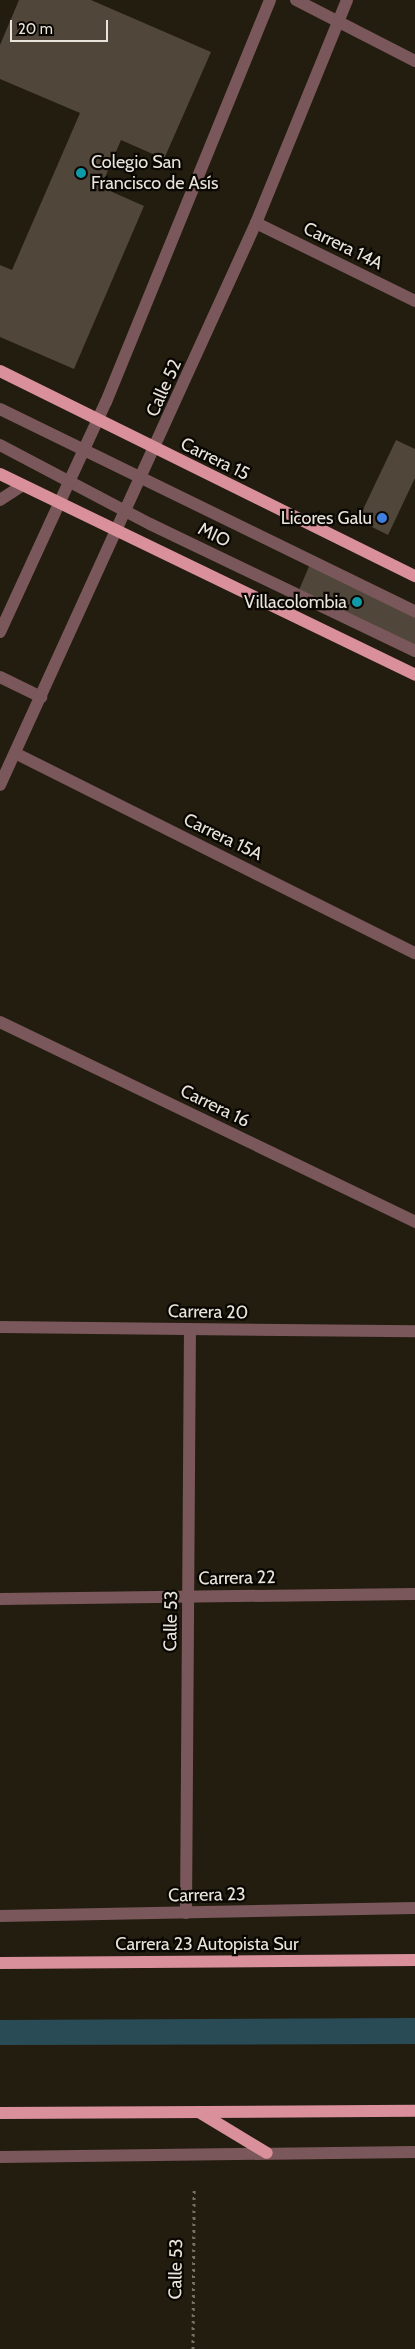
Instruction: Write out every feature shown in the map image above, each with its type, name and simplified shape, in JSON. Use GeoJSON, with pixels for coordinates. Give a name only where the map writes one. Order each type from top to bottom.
{"type":"FeatureCollection","features":[{"type":"Feature","properties":{"kind":"main road","name":"Carrera 15"},"geometry":{"type":"LineString","coordinates":[[0,371],[97,421],[415,576]]}},
{"type":"Feature","properties":{"kind":"main road"},"geometry":{"type":"LineString","coordinates":[[0,474],[415,675]]}},
{"type":"Feature","properties":{"kind":"main road","name":"Carrera 23 Autopista Sur"},"geometry":{"type":"LineString","coordinates":[[0,1963],[415,1960]]}},
{"type":"Feature","properties":{"kind":"main road"},"geometry":{"type":"LineString","coordinates":[[0,2113],[415,2111]]}},
{"type":"Feature","properties":{"kind":"main road"},"geometry":{"type":"LineString","coordinates":[[199,2112],[267,2153]]}},
{"type":"Feature","properties":{"kind":"street"},"geometry":{"type":"LineString","coordinates":[[0,632],[97,421],[270,0]]}},
{"type":"Feature","properties":{"kind":"street"},"geometry":{"type":"LineString","coordinates":[[296,0],[415,61]]}},
{"type":"Feature","properties":{"kind":"street","name":"Calle 52"},"geometry":{"type":"LineString","coordinates":[[0,785],[118,532],[256,223],[347,0]]}},
{"type":"Feature","properties":{"kind":"street","name":"Carrera 14A"},"geometry":{"type":"LineString","coordinates":[[256,223],[415,301]]}},
{"type":"Feature","properties":{"kind":"street","name":"MIO"},"geometry":{"type":"LineString","coordinates":[[0,409],[415,611]]}},
{"type":"Feature","properties":{"kind":"street","name":"MIO"},"geometry":{"type":"LineString","coordinates":[[0,445],[127,511],[415,651]]}},
{"type":"Feature","properties":{"kind":"street"},"geometry":{"type":"LineString","coordinates":[[0,500],[23,486]]}},
{"type":"Feature","properties":{"kind":"street"},"geometry":{"type":"LineString","coordinates":[[0,677],[41,697]]}},
{"type":"Feature","properties":{"kind":"street","name":"Carrera 15A"},"geometry":{"type":"LineString","coordinates":[[14,753],[415,953]]}},
{"type":"Feature","properties":{"kind":"street","name":"Carrera 16"},"geometry":{"type":"LineString","coordinates":[[0,1022],[415,1222]]}},
{"type":"Feature","properties":{"kind":"street","name":"Carrera 20"},"geometry":{"type":"LineString","coordinates":[[0,1327],[415,1332]]}},
{"type":"Feature","properties":{"kind":"street","name":"Calle 53"},"geometry":{"type":"LineString","coordinates":[[186,1913],[190,1329]]}},
{"type":"Feature","properties":{"kind":"street","name":"Carrera 22"},"geometry":{"type":"LineString","coordinates":[[0,1599],[415,1594]]}},
{"type":"Feature","properties":{"kind":"street","name":"Carrera 23"},"geometry":{"type":"LineString","coordinates":[[0,1916],[415,1908]]}},
{"type":"Feature","properties":{"kind":"street"},"geometry":{"type":"LineString","coordinates":[[0,2157],[415,2152]]}},
{"type":"Feature","properties":{"kind":"path","name":"Calle 53"},"geometry":{"type":"LineString","coordinates":[[193,2349],[194,2190]]}},
{"type":"Feature","properties":{"kind":"water"},"geometry":{"type":"Polygon","coordinates":[[[415,2018],[415,2044],[0,2045],[0,2020],[415,2018]]]}},
{"type":"Feature","properties":{"kind":"building","name":"Colegio San Francisco de Asís"},"geometry":{"type":"Polygon","coordinates":[[[19,0],[91,0],[211,52],[164,159],[121,140],[101,187],[144,206],[74,369],[0,337],[0,265],[12,270],[80,113],[0,79],[0,45],[19,0]]]}},
{"type":"Feature","properties":{"kind":"building"},"geometry":{"type":"Polygon","coordinates":[[[396,440],[415,449],[415,478],[388,535],[358,520],[396,440]]]}},
{"type":"Feature","properties":{"kind":"building","name":"Villacolombia"},"geometry":{"type":"Polygon","coordinates":[[[310,564],[415,614],[415,647],[299,590],[310,564]]]}},
{"type":"Feature","properties":{"kind":"place","name":"Colegio San Francisco de Asís"},"geometry":{"type":"Point","coordinates":[81,173]}},
{"type":"Feature","properties":{"kind":"place","name":"Licores Galu"},"geometry":{"type":"Point","coordinates":[382,518]}},
{"type":"Feature","properties":{"kind":"place","name":"Villacolombia"},"geometry":{"type":"Point","coordinates":[357,602]}}]}
